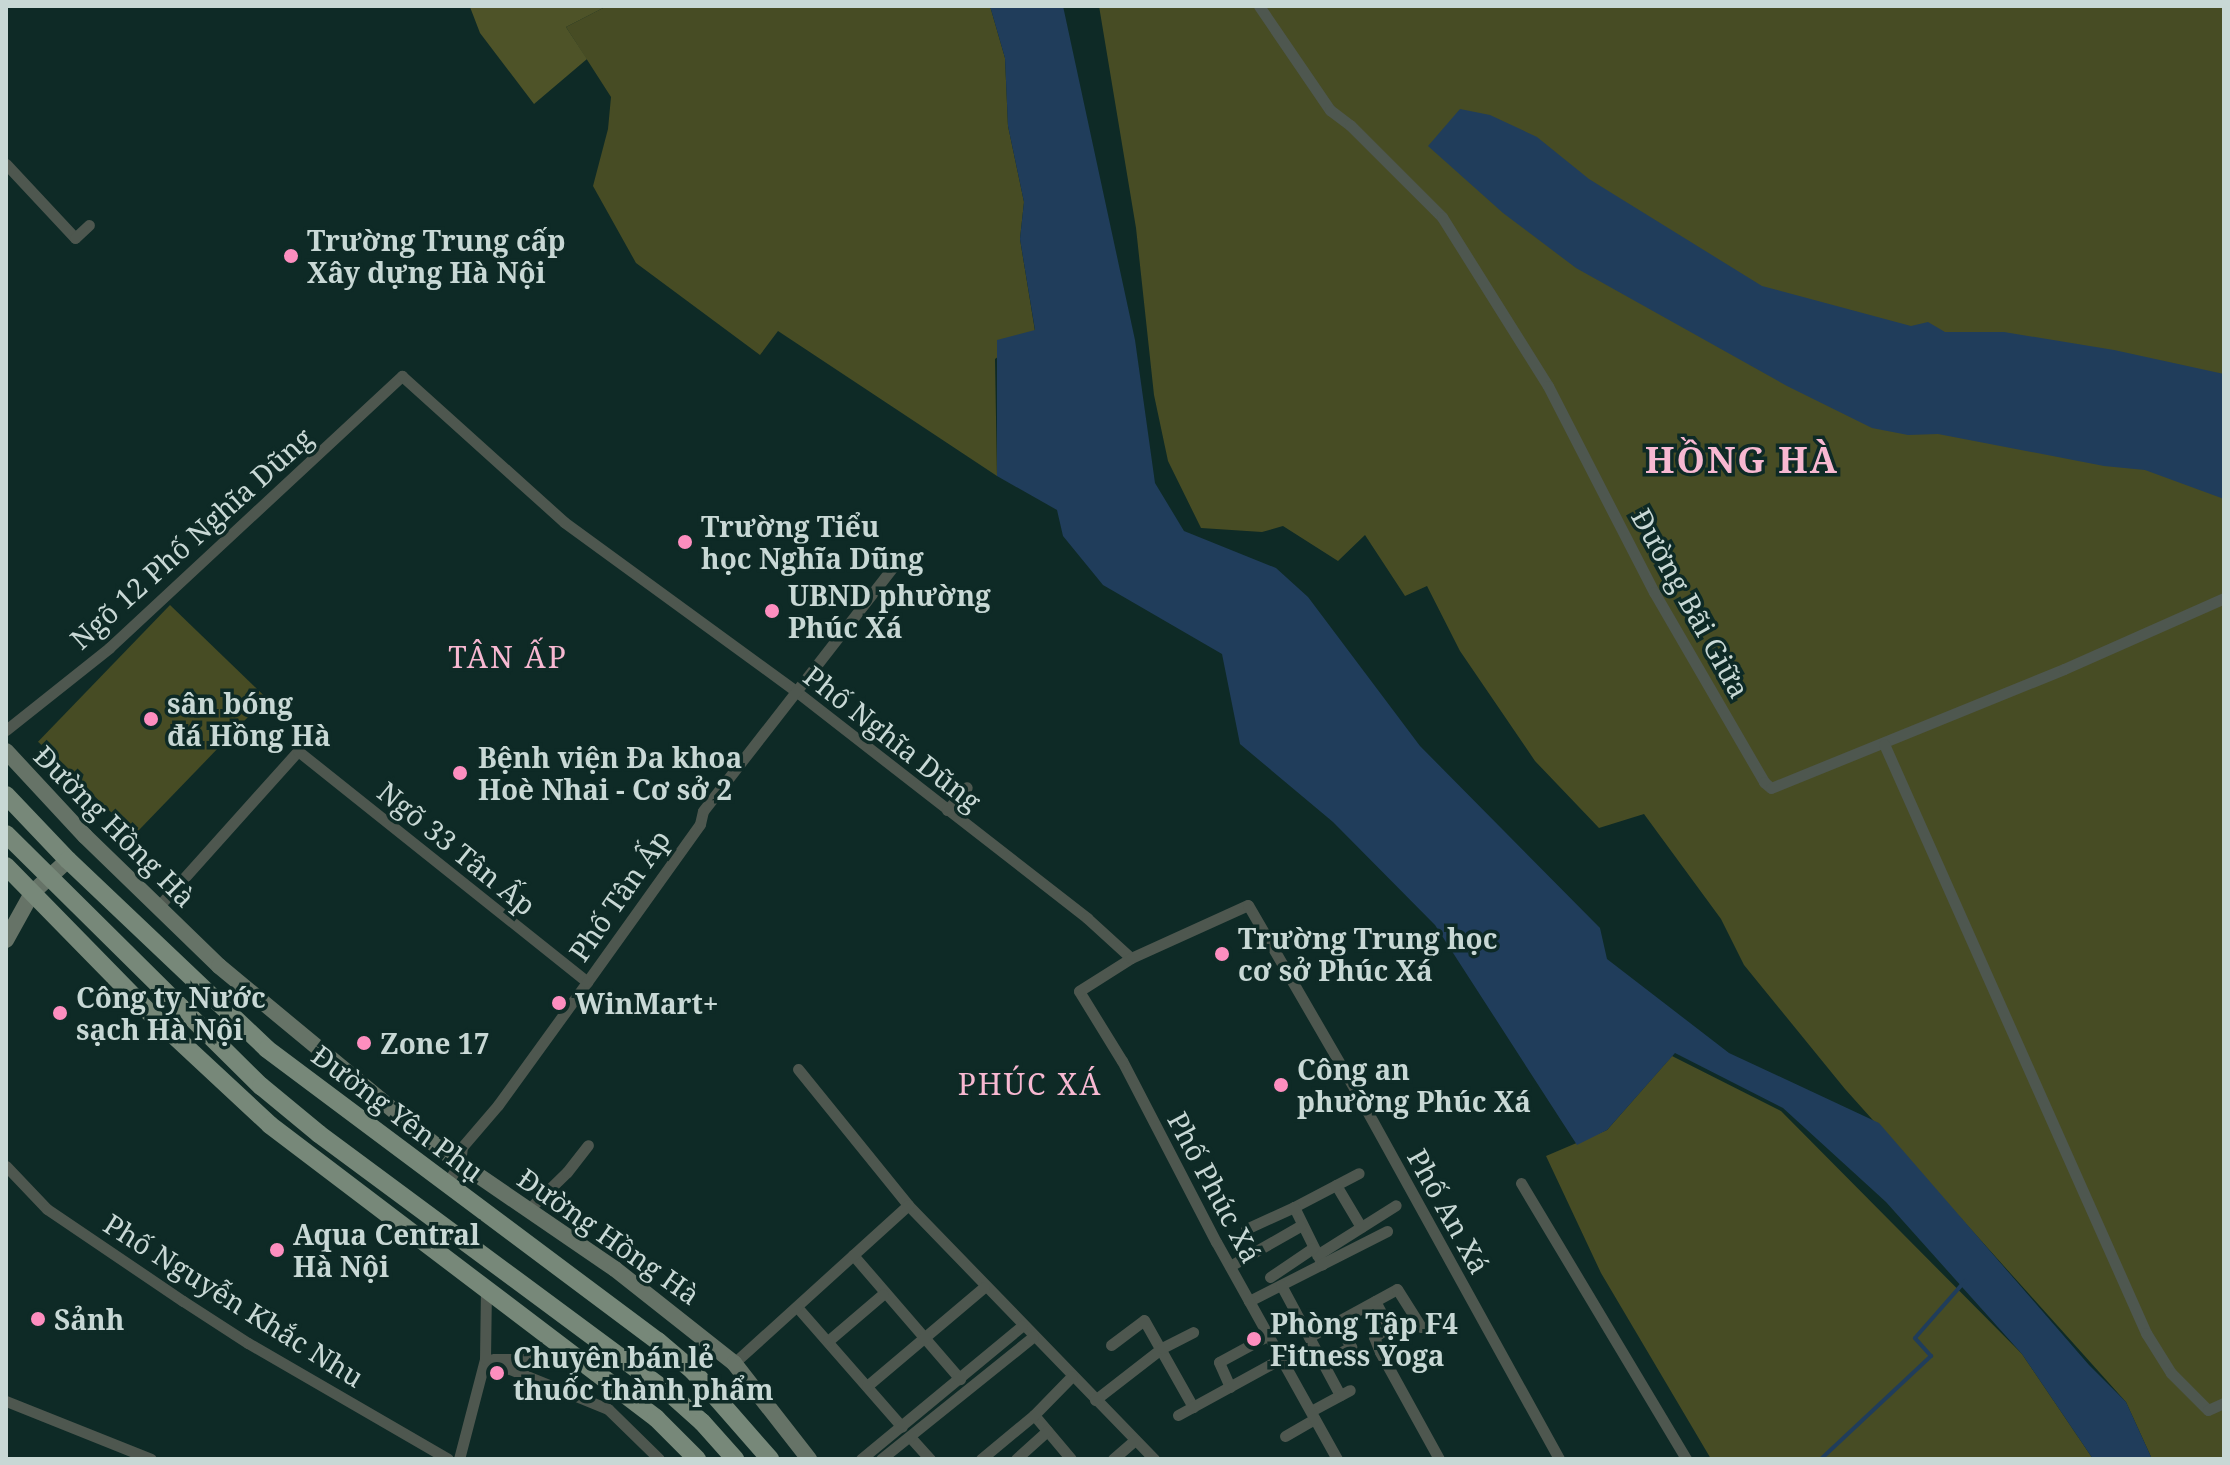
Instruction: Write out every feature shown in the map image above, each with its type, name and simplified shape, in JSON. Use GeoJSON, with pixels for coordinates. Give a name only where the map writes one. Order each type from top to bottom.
{"type":"FeatureCollection","features":[{"type":"Feature","properties":{"kind":"main road","name":"Đường Yên Phụ"},"geometry":{"type":"LineString","coordinates":[[6,795],[68,860],[267,1049],[658,1341],[693,1371],[770,1459]]}},
{"type":"Feature","properties":{"kind":"main road"},"geometry":{"type":"LineString","coordinates":[[6,834],[261,1086],[319,1134],[674,1397],[702,1422],[735,1459]]}},
{"type":"Feature","properties":{"kind":"main road"},"geometry":{"type":"LineString","coordinates":[[6,866],[155,1018],[270,1125],[656,1418],[697,1459]]}},
{"type":"Feature","properties":{"kind":"street","name":"Đường Bãi Giữa"},"geometry":{"type":"LineString","coordinates":[[1259,6],[1330,110],[1442,217],[1548,386],[1654,592],[1764,782],[1771,788],[1884,744],[2224,598]]}},
{"type":"Feature","properties":{"kind":"street"},"geometry":{"type":"LineString","coordinates":[[6,164],[75,238],[89,225]]}},
{"type":"Feature","properties":{"kind":"street","name":"Phố Nghĩa Dũng"},"geometry":{"type":"LineString","coordinates":[[402,376],[564,522],[797,692],[1087,918],[1131,958]]}},
{"type":"Feature","properties":{"kind":"street","name":"Ngõ 12 Phố Nghĩa Dũng"},"geometry":{"type":"LineString","coordinates":[[6,730],[109,648],[402,376]]}},
{"type":"Feature","properties":{"kind":"street","name":"Phố Tân Ấp"},"geometry":{"type":"LineString","coordinates":[[447,1183],[461,1155],[700,824],[703,811],[901,557]]}},
{"type":"Feature","properties":{"kind":"street"},"geometry":{"type":"LineString","coordinates":[[1884,744],[2146,1333],[2171,1373],[2208,1410],[2224,1403]]}},
{"type":"Feature","properties":{"kind":"street","name":"Đường Hồng Hà"},"geometry":{"type":"LineString","coordinates":[[6,751],[219,966],[444,1152],[461,1155],[528,1210],[665,1306],[734,1363],[809,1459]]}},
{"type":"Feature","properties":{"kind":"street","name":"Ngõ 33 Tân Ấp"},"geometry":{"type":"LineString","coordinates":[[158,907],[298,751],[587,982]]}},
{"type":"Feature","properties":{"kind":"street"},"geometry":{"type":"LineString","coordinates":[[947,810],[967,787]]}},
{"type":"Feature","properties":{"kind":"street"},"geometry":{"type":"LineString","coordinates":[[6,940],[32,893],[68,860]]}},
{"type":"Feature","properties":{"kind":"street","name":"Phố An Xá"},"geometry":{"type":"LineString","coordinates":[[1131,958],[1248,905],[1356,1091],[1559,1459]]}},
{"type":"Feature","properties":{"kind":"street","name":"Phố Phúc Xá"},"geometry":{"type":"LineString","coordinates":[[1131,958],[1079,991],[1122,1061],[1230,1266],[1337,1459]]}},
{"type":"Feature","properties":{"kind":"street"},"geometry":{"type":"LineString","coordinates":[[798,1069],[908,1205],[984,1287],[1154,1459]]}},
{"type":"Feature","properties":{"kind":"street"},"geometry":{"type":"LineString","coordinates":[[528,1210],[567,1172],[588,1145]]}},
{"type":"Feature","properties":{"kind":"street"},"geometry":{"type":"LineString","coordinates":[[429,1171],[444,1152]]}},
{"type":"Feature","properties":{"kind":"street","name":"Phố Nguyễn Khắc Nhu"},"geometry":{"type":"LineString","coordinates":[[6,1166],[47,1209],[183,1301],[248,1343],[448,1459]]}},
{"type":"Feature","properties":{"kind":"street"},"geometry":{"type":"LineString","coordinates":[[1246,1229],[1359,1173]]}},
{"type":"Feature","properties":{"kind":"street"},"geometry":{"type":"LineString","coordinates":[[1521,1183],[1686,1459]]}},
{"type":"Feature","properties":{"kind":"street"},"geometry":{"type":"LineString","coordinates":[[1336,1185],[1361,1227]]}},
{"type":"Feature","properties":{"kind":"street"},"geometry":{"type":"LineString","coordinates":[[734,1363],[908,1205]]}},
{"type":"Feature","properties":{"kind":"street"},"geometry":{"type":"LineString","coordinates":[[1249,1301],[1281,1285],[1318,1256],[1396,1205]]}},
{"type":"Feature","properties":{"kind":"street"},"geometry":{"type":"LineString","coordinates":[[1294,1207],[1300,1226],[1318,1256]]}},
{"type":"Feature","properties":{"kind":"street"},"geometry":{"type":"LineString","coordinates":[[1230,1266],[1300,1226]]}},
{"type":"Feature","properties":{"kind":"street"},"geometry":{"type":"LineString","coordinates":[[1270,1277],[1387,1231]]}},
{"type":"Feature","properties":{"kind":"street"},"geometry":{"type":"LineString","coordinates":[[853,1255],[883,1294],[960,1379]]}},
{"type":"Feature","properties":{"kind":"street"},"geometry":{"type":"LineString","coordinates":[[1281,1285],[1322,1362],[1345,1392],[1285,1436]]}},
{"type":"Feature","properties":{"kind":"street"},"geometry":{"type":"LineString","coordinates":[[867,1386],[984,1287]]}},
{"type":"Feature","properties":{"kind":"street"},"geometry":{"type":"LineString","coordinates":[[1309,1337],[1397,1289],[1421,1327]]}},
{"type":"Feature","properties":{"kind":"street"},"geometry":{"type":"LineString","coordinates":[[459,1459],[485,1359],[486,1290]]}},
{"type":"Feature","properties":{"kind":"street"},"geometry":{"type":"LineString","coordinates":[[828,1341],[883,1294]]}},
{"type":"Feature","properties":{"kind":"street"},"geometry":{"type":"LineString","coordinates":[[1375,1301],[1389,1327],[1374,1337],[1380,1352],[1439,1459]]}},
{"type":"Feature","properties":{"kind":"street"},"geometry":{"type":"LineString","coordinates":[[797,1307],[902,1427]]}},
{"type":"Feature","properties":{"kind":"street"},"geometry":{"type":"LineString","coordinates":[[1111,1345],[1144,1320],[1193,1407]]}},
{"type":"Feature","properties":{"kind":"street"},"geometry":{"type":"LineString","coordinates":[[1322,1362],[1351,1347],[1336,1322]]}},
{"type":"Feature","properties":{"kind":"street"},"geometry":{"type":"LineString","coordinates":[[861,1459],[1022,1326]]}},
{"type":"Feature","properties":{"kind":"street"},"geometry":{"type":"LineString","coordinates":[[1095,1400],[1162,1348],[1193,1332]]}},
{"type":"Feature","properties":{"kind":"street"},"geometry":{"type":"LineString","coordinates":[[1230,1387],[1219,1362],[1269,1335]]}},
{"type":"Feature","properties":{"kind":"street"},"geometry":{"type":"LineString","coordinates":[[881,1459],[1033,1337]]}},
{"type":"Feature","properties":{"kind":"street"},"geometry":{"type":"LineString","coordinates":[[485,1359],[522,1360],[565,1350]]}},
{"type":"Feature","properties":{"kind":"street"},"geometry":{"type":"LineString","coordinates":[[1178,1415],[1282,1358]]}},
{"type":"Feature","properties":{"kind":"street"},"geometry":{"type":"LineString","coordinates":[[485,1359],[608,1409],[659,1459]]}},
{"type":"Feature","properties":{"kind":"street"},"geometry":{"type":"LineString","coordinates":[[981,1459],[1034,1415],[1072,1376]]}},
{"type":"Feature","properties":{"kind":"street"},"geometry":{"type":"LineString","coordinates":[[6,1401],[151,1459]]}},
{"type":"Feature","properties":{"kind":"street"},"geometry":{"type":"LineString","coordinates":[[1034,1415],[1071,1459]]}},
{"type":"Feature","properties":{"kind":"street"},"geometry":{"type":"LineString","coordinates":[[1016,1459],[1047,1431]]}},
{"type":"Feature","properties":{"kind":"street"},"geometry":{"type":"LineString","coordinates":[[910,1437],[930,1459]]}},
{"type":"Feature","properties":{"kind":"street"},"geometry":{"type":"LineString","coordinates":[[1113,1459],[1135,1440]]}},
{"type":"Feature","properties":{"kind":"green space"},"geometry":{"type":"Polygon","coordinates":[[[607,6],[990,6],[1005,58],[1008,126],[1024,202],[1020,239],[1035,331],[995,359],[997,476],[778,331],[760,355],[636,263],[593,186],[608,129],[611,97],[566,27],[607,6]]]}},
{"type":"Feature","properties":{"kind":"green space"},"geometry":{"type":"Polygon","coordinates":[[[607,6],[566,27],[587,59],[534,104],[480,33],[470,7],[607,6]]]}},
{"type":"Feature","properties":{"kind":"green space"},"geometry":{"type":"Polygon","coordinates":[[[1099,6],[2224,6],[2224,1459],[2152,1459],[2126,1402],[1845,1089],[1744,965],[1721,919],[1644,814],[1599,828],[1535,761],[1460,651],[1427,586],[1405,596],[1365,535],[1338,561],[1283,526],[1262,532],[1201,528],[1168,461],[1154,395],[1136,228],[1099,6]]]}},
{"type":"Feature","properties":{"kind":"green space","name":"sân bóng đá Hồng Hà"},"geometry":{"type":"Polygon","coordinates":[[[170,605],[266,698],[134,835],[38,742],[170,605]]]}},
{"type":"Feature","properties":{"kind":"green space"},"geometry":{"type":"Polygon","coordinates":[[[1672,1056],[1781,1111],[2022,1354],[2093,1459],[1711,1459],[1601,1273],[1546,1156],[1607,1130],[1672,1056]]]}},
{"type":"Feature","properties":{"kind":"water"},"geometry":{"type":"Polygon","coordinates":[[[990,6],[1063,6],[1135,340],[1155,483],[1184,531],[1276,568],[1308,597],[1420,746],[1600,928],[1607,959],[1729,1053],[1879,1123],[2089,1365],[2126,1402],[2152,1459],[2093,1459],[2022,1354],[1886,1202],[1783,1108],[1675,1053],[1607,1130],[1577,1145],[1435,925],[1333,822],[1240,744],[1222,654],[1103,585],[1063,536],[1057,510],[997,476],[997,340],[1035,330],[1020,239],[1024,202],[1008,126],[1005,58],[990,6]]]}},
{"type":"Feature","properties":{"kind":"water"},"geometry":{"type":"Polygon","coordinates":[[[1460,109],[1490,115],[1537,137],[1589,179],[1762,286],[1911,326],[1928,322],[1945,332],[2004,332],[2114,350],[2224,374],[2224,499],[2145,470],[2104,466],[1938,434],[1908,435],[1872,428],[1787,386],[1576,268],[1503,213],[1428,146],[1460,109]]]}},
{"type":"Feature","properties":{"kind":"waterway"},"geometry":{"type":"LineString","coordinates":[[1821,1459],[1931,1356],[1915,1338],[1965,1281]]}},
{"type":"Feature","properties":{"kind":"place","name":"Trường Trung cấp Xây dựng Hà Nội"},"geometry":{"type":"Point","coordinates":[291,256]}},
{"type":"Feature","properties":{"kind":"place","name":"Trường Tiểu học Nghĩa Dũng"},"geometry":{"type":"Point","coordinates":[685,542]}},
{"type":"Feature","properties":{"kind":"place","name":"UBND phường Phúc Xá"},"geometry":{"type":"Point","coordinates":[772,611]}},
{"type":"Feature","properties":{"kind":"place","name":"sân bóng đá Hồng Hà"},"geometry":{"type":"Point","coordinates":[151,719]}},
{"type":"Feature","properties":{"kind":"place","name":"Bệnh viện Đa khoa Hoè Nhai - Cơ sở 2"},"geometry":{"type":"Point","coordinates":[460,773]}},
{"type":"Feature","properties":{"kind":"place","name":"Trường Trung học cơ sở Phúc Xá"},"geometry":{"type":"Point","coordinates":[1222,954]}},
{"type":"Feature","properties":{"kind":"place","name":"WinMart+"},"geometry":{"type":"Point","coordinates":[559,1003]}},
{"type":"Feature","properties":{"kind":"place","name":"Công ty Nước sạch Hà Nội"},"geometry":{"type":"Point","coordinates":[60,1013]}},
{"type":"Feature","properties":{"kind":"place","name":"Zone 17"},"geometry":{"type":"Point","coordinates":[364,1043]}},
{"type":"Feature","properties":{"kind":"place","name":"Công an phường Phúc Xá"},"geometry":{"type":"Point","coordinates":[1281,1085]}},
{"type":"Feature","properties":{"kind":"place","name":"Aqua Central Hà Nội"},"geometry":{"type":"Point","coordinates":[277,1250]}},
{"type":"Feature","properties":{"kind":"place","name":"Sảnh"},"geometry":{"type":"Point","coordinates":[38,1319]}},
{"type":"Feature","properties":{"kind":"place","name":"Phòng Tập F4 Fitness Yoga"},"geometry":{"type":"Point","coordinates":[1254,1339]}},
{"type":"Feature","properties":{"kind":"place","name":"Chuyên bán lẻ thuốc thành phẩm"},"geometry":{"type":"Point","coordinates":[497,1373]}},
{"type":"Feature","properties":{"kind":"district","name":"HỒNG HÀ"},"geometry":{"type":"Point","coordinates":[1742,460]}},
{"type":"Feature","properties":{"kind":"district","name":"TÂN ẤP"},"geometry":{"type":"Point","coordinates":[508,657]}},
{"type":"Feature","properties":{"kind":"district","name":"PHÚC XÁ"},"geometry":{"type":"Point","coordinates":[1030,1084]}}]}
